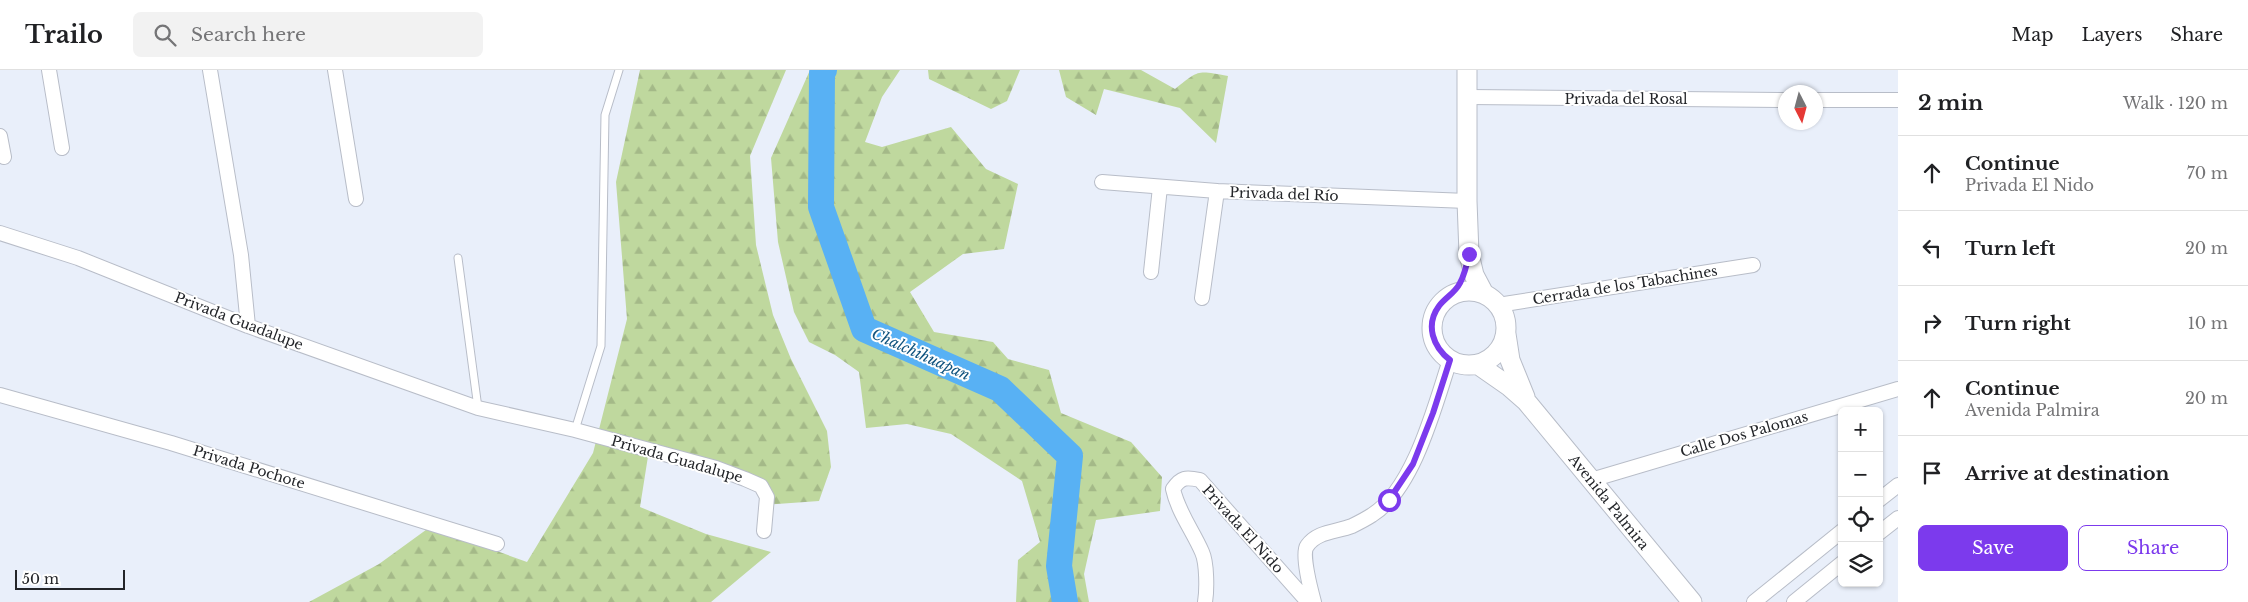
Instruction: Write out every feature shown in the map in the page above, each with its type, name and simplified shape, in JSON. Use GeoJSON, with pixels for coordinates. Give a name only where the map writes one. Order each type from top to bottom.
{"type":"FeatureCollection","features":[{"type":"Feature","properties":{"kind":"main road"},"geometry":{"type":"LineString","coordinates":[[1467,70],[1469,254],[1474,275],[1506,324],[1506,334],[1496,354],[1487,360],[1468,366],[1450,360],[1437,348],[1432,332],[1434,315],[1438,307],[1451,296],[1464,276],[1469,254]]}},
{"type":"Feature","properties":{"kind":"main road"},"geometry":{"type":"LineString","coordinates":[[1451,296],[1467,291],[1491,299]]}},
{"type":"Feature","properties":{"kind":"main road","name":"Avenida Palmira"},"geometry":{"type":"LineString","coordinates":[[1506,334],[1510,360],[1526,401]]}},
{"type":"Feature","properties":{"kind":"main road","name":"Avenida Palmira"},"geometry":{"type":"LineString","coordinates":[[1477,364],[1510,387],[1526,401],[1692,602]]}},
{"type":"Feature","properties":{"kind":"street"},"geometry":{"type":"LineString","coordinates":[[49,70],[62,148]]}},
{"type":"Feature","properties":{"kind":"street"},"geometry":{"type":"LineString","coordinates":[[210,70],[241,255],[248,326]]}},
{"type":"Feature","properties":{"kind":"street"},"geometry":{"type":"LineString","coordinates":[[335,70],[356,199]]}},
{"type":"Feature","properties":{"kind":"street","name":"Privada del Rosal"},"geometry":{"type":"LineString","coordinates":[[1467,97],[1778,100]]}},
{"type":"Feature","properties":{"kind":"street"},"geometry":{"type":"LineString","coordinates":[[1823,100],[1898,100]]}},
{"type":"Feature","properties":{"kind":"street"},"geometry":{"type":"LineString","coordinates":[[0,136],[4,158]]}},
{"type":"Feature","properties":{"kind":"street","name":"Privada del Río"},"geometry":{"type":"LineString","coordinates":[[1102,182],[1217,192],[1467,201]]}},
{"type":"Feature","properties":{"kind":"street"},"geometry":{"type":"LineString","coordinates":[[1151,272],[1160,187]]}},
{"type":"Feature","properties":{"kind":"street"},"geometry":{"type":"LineString","coordinates":[[1202,298],[1217,192]]}},
{"type":"Feature","properties":{"kind":"street","name":"Privada Guadalupe"},"geometry":{"type":"LineString","coordinates":[[0,233],[78,258],[248,326],[478,408],[575,430],[716,468],[761,486],[767,497],[764,531]]}},
{"type":"Feature","properties":{"kind":"street","name":"Cerrada de los Tabachines"},"geometry":{"type":"LineString","coordinates":[[1491,299],[1753,265]]}},
{"type":"Feature","properties":{"kind":"street","name":"Privada El Nido"},"geometry":{"type":"LineString","coordinates":[[1314,602],[1305,555],[1307,546],[1323,534],[1351,526],[1373,514],[1389,500],[1413,464],[1433,413],[1450,360]]}},
{"type":"Feature","properties":{"kind":"street","name":"Calle Dos Palomas"},"geometry":{"type":"LineString","coordinates":[[1591,480],[1896,392]]}},
{"type":"Feature","properties":{"kind":"street","name":"Privada Pochote"},"geometry":{"type":"LineString","coordinates":[[0,395],[171,443],[497,544]]}},
{"type":"Feature","properties":{"kind":"street","name":"Privada El Nido"},"geometry":{"type":"LineString","coordinates":[[1205,602],[1207,592],[1204,554],[1176,504],[1173,489],[1179,481],[1186,477],[1200,480],[1308,602]]}},
{"type":"Feature","properties":{"kind":"street"},"geometry":{"type":"LineString","coordinates":[[1883,497],[1898,485]]}},
{"type":"Feature","properties":{"kind":"street"},"geometry":{"type":"LineString","coordinates":[[1883,530],[1898,518]]}},
{"type":"Feature","properties":{"kind":"street"},"geometry":{"type":"LineString","coordinates":[[1754,602],[1838,533]]}},
{"type":"Feature","properties":{"kind":"street"},"geometry":{"type":"LineString","coordinates":[[1794,602],[1838,566]]}},
{"type":"Feature","properties":{"kind":"lane"},"geometry":{"type":"LineString","coordinates":[[575,430],[601,346],[605,115],[619,70]]}},
{"type":"Feature","properties":{"kind":"lane"},"geometry":{"type":"LineString","coordinates":[[458,258],[478,408]]}},
{"type":"Feature","properties":{"kind":"green space"},"geometry":{"type":"Polygon","coordinates":[[[640,70],[786,70],[750,156],[756,245],[773,315],[791,359],[827,431],[831,467],[819,501],[763,505],[754,477],[649,450],[640,507],[706,534],[771,552],[711,602],[309,602],[379,564],[430,527],[527,562],[593,453],[627,319],[616,182],[640,70]]]}},
{"type":"Feature","properties":{"kind":"green space"},"geometry":{"type":"Polygon","coordinates":[[[810,70],[900,70],[882,97],[865,142],[882,147],[951,127],[986,169],[1018,184],[1004,249],[963,254],[910,292],[934,332],[993,342],[1008,359],[1049,370],[1061,413],[1131,442],[1162,477],[1160,511],[1096,520],[1084,574],[1089,602],[1016,602],[1018,560],[1040,542],[1022,481],[951,434],[907,424],[866,428],[859,372],[835,355],[809,342],[794,312],[778,242],[771,158],[810,70]]]}},
{"type":"Feature","properties":{"kind":"green space"},"geometry":{"type":"Polygon","coordinates":[[[928,70],[1020,70],[1007,101],[991,109],[929,79],[928,70]]]}},
{"type":"Feature","properties":{"kind":"green space"},"geometry":{"type":"Polygon","coordinates":[[[1059,70],[1141,70],[1175,89],[1198,73],[1228,76],[1216,143],[1180,108],[1104,89],[1096,115],[1066,97],[1059,70]]]}},
{"type":"Feature","properties":{"kind":"waterway","name":"Chalchihuapan"},"geometry":{"type":"LineString","coordinates":[[824,70],[822,73],[821,207],[864,329],[1000,389],[1070,456],[1059,566],[1065,602]]}},
{"type":"Feature","properties":{"kind":"route"},"geometry":{"type":"LineString","coordinates":[[1389,500],[1413,464],[1433,413],[1450,360],[1437,348],[1432,332],[1432,323],[1438,307],[1460,285],[1469,254]]}}]}
